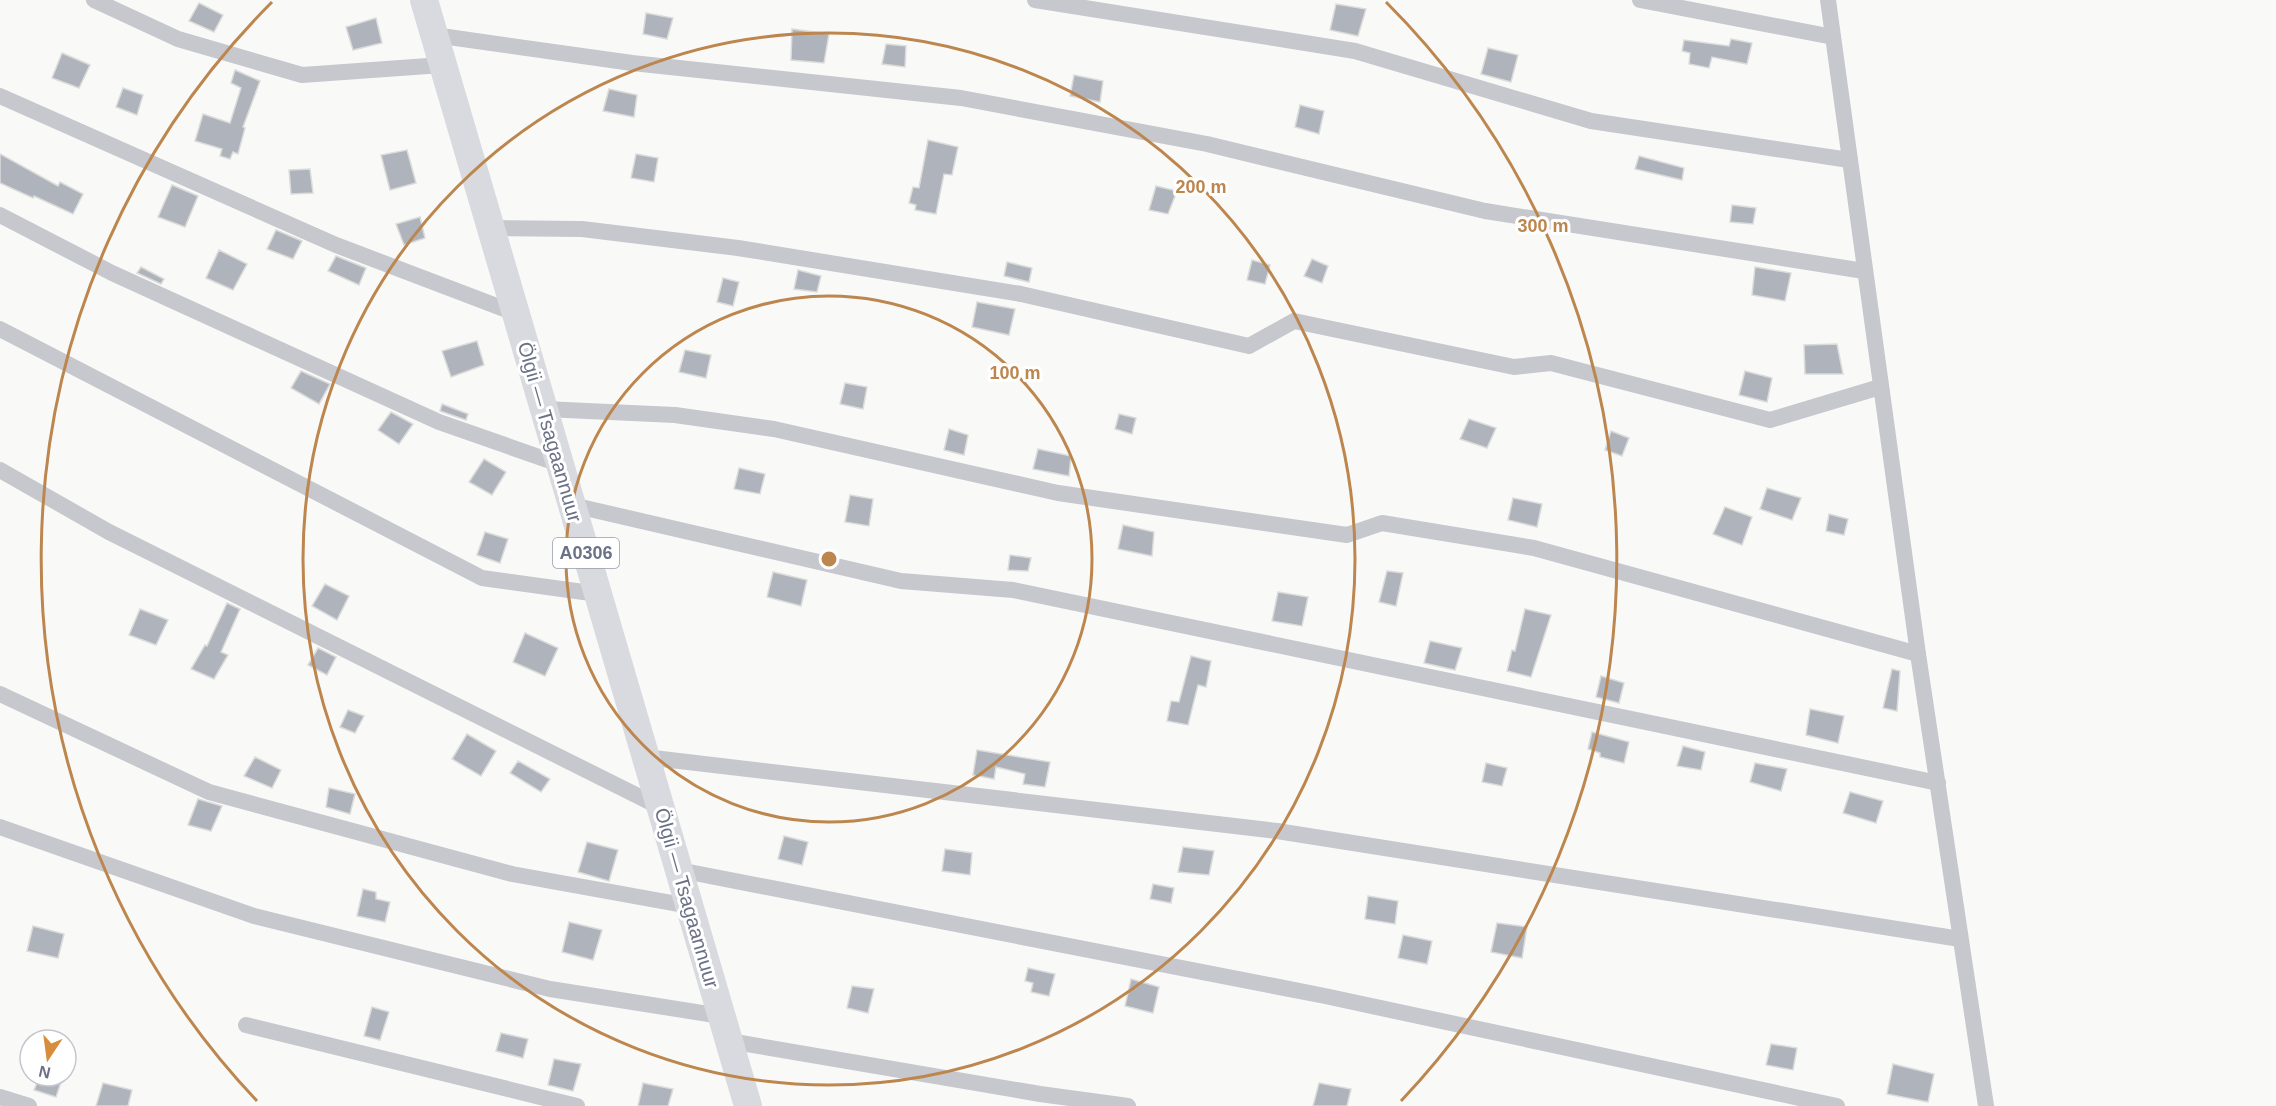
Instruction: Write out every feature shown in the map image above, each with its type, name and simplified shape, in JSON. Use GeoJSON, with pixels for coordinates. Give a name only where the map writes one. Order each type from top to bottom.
{"type":"FeatureCollection","features":[{"type":"Feature","properties":{"kind":"highway","name":"Ölgii — Tsagaannuur"},"geometry":{"type":"LineString","coordinates":[[424,0],[748,1106]]}},
{"type":"Feature","properties":{"kind":"street"},"geometry":{"type":"LineString","coordinates":[[94,0],[178,39],[302,75],[442,65]]}},
{"type":"Feature","properties":{"kind":"street"},"geometry":{"type":"LineString","coordinates":[[1035,0],[1355,51],[1591,121],[1849,160]]}},
{"type":"Feature","properties":{"kind":"street"},"geometry":{"type":"LineString","coordinates":[[1640,0],[1833,37]]}},
{"type":"Feature","properties":{"kind":"street"},"geometry":{"type":"LineString","coordinates":[[1828,0],[1918,654],[1986,1106]]}},
{"type":"Feature","properties":{"kind":"street"},"geometry":{"type":"LineString","coordinates":[[434,35],[632,63],[961,98],[1207,144],[1485,211],[1864,271]]}},
{"type":"Feature","properties":{"kind":"street"},"geometry":{"type":"LineString","coordinates":[[0,96],[336,245],[515,313]]}},
{"type":"Feature","properties":{"kind":"street"},"geometry":{"type":"LineString","coordinates":[[0,215],[112,273],[439,422],[559,464]]}},
{"type":"Feature","properties":{"kind":"street"},"geometry":{"type":"LineString","coordinates":[[490,228],[582,229],[738,248],[1021,294],[1249,346],[1294,321],[1514,367],[1551,363],[1770,420],[1880,387]]}},
{"type":"Feature","properties":{"kind":"street"},"geometry":{"type":"LineString","coordinates":[[0,329],[482,578],[598,594]]}},
{"type":"Feature","properties":{"kind":"street"},"geometry":{"type":"LineString","coordinates":[[543,409],[675,415],[774,429],[1058,493],[1347,535],[1382,524],[1534,548],[1918,654]]}},
{"type":"Feature","properties":{"kind":"street"},"geometry":{"type":"LineString","coordinates":[[0,470],[109,532],[660,807]]}},
{"type":"Feature","properties":{"kind":"street"},"geometry":{"type":"LineString","coordinates":[[572,505],[901,581],[1013,590],[1938,783]]}},
{"type":"Feature","properties":{"kind":"street"},"geometry":{"type":"LineString","coordinates":[[0,694],[209,792],[512,874],[689,906]]}},
{"type":"Feature","properties":{"kind":"street"},"geometry":{"type":"LineString","coordinates":[[645,757],[1277,831],[1960,939]]}},
{"type":"Feature","properties":{"kind":"street"},"geometry":{"type":"LineString","coordinates":[[0,826],[254,916],[550,989],[725,1028],[1040,1094],[1128,1106]]}},
{"type":"Feature","properties":{"kind":"street"},"geometry":{"type":"LineString","coordinates":[[679,870],[1325,996],[1837,1106]]}},
{"type":"Feature","properties":{"kind":"street"},"geometry":{"type":"LineString","coordinates":[[246,1025],[577,1106]]}},
{"type":"Feature","properties":{"kind":"street"},"geometry":{"type":"LineString","coordinates":[[0,1097],[29,1106]]}},
{"type":"Feature","properties":{"kind":"building"},"geometry":{"type":"Polygon","coordinates":[[[199,3],[223,15],[214,32],[189,21],[199,3]]]}},
{"type":"Feature","properties":{"kind":"building"},"geometry":{"type":"Polygon","coordinates":[[[1336,4],[1366,9],[1358,36],[1330,30],[1336,4]]]}},
{"type":"Feature","properties":{"kind":"building"},"geometry":{"type":"Polygon","coordinates":[[[646,13],[673,18],[667,39],[643,34],[646,13]]]}},
{"type":"Feature","properties":{"kind":"building"},"geometry":{"type":"Polygon","coordinates":[[[376,18],[382,43],[353,50],[346,27],[376,18]]]}},
{"type":"Feature","properties":{"kind":"building"},"geometry":{"type":"Polygon","coordinates":[[[792,29],[829,34],[824,63],[791,60],[792,29]]]}},
{"type":"Feature","properties":{"kind":"building"},"geometry":{"type":"Polygon","coordinates":[[[1731,39],[1752,43],[1747,64],[1712,57],[1709,68],[1689,64],[1690,53],[1682,51],[1684,40],[1729,46],[1731,39]]]}},
{"type":"Feature","properties":{"kind":"building"},"geometry":{"type":"Polygon","coordinates":[[[886,44],[906,46],[905,67],[882,64],[886,44]]]}},
{"type":"Feature","properties":{"kind":"building"},"geometry":{"type":"Polygon","coordinates":[[[1488,48],[1518,55],[1511,82],[1481,74],[1488,48]]]}},
{"type":"Feature","properties":{"kind":"building"},"geometry":{"type":"Polygon","coordinates":[[[62,53],[90,65],[79,88],[52,78],[62,53]]]}},
{"type":"Feature","properties":{"kind":"building"},"geometry":{"type":"Polygon","coordinates":[[[235,70],[260,81],[243,127],[245,128],[238,154],[233,152],[230,159],[220,156],[222,149],[195,141],[203,114],[230,123],[241,88],[231,83],[235,70]]]}},
{"type":"Feature","properties":{"kind":"building"},"geometry":{"type":"Polygon","coordinates":[[[1074,75],[1103,81],[1100,102],[1070,96],[1074,75]]]}},
{"type":"Feature","properties":{"kind":"building"},"geometry":{"type":"Polygon","coordinates":[[[123,88],[143,95],[137,115],[116,107],[123,88]]]}},
{"type":"Feature","properties":{"kind":"building"},"geometry":{"type":"Polygon","coordinates":[[[609,89],[637,95],[634,117],[603,111],[609,89]]]}},
{"type":"Feature","properties":{"kind":"building"},"geometry":{"type":"Polygon","coordinates":[[[1300,105],[1324,111],[1319,134],[1295,127],[1300,105]]]}},
{"type":"Feature","properties":{"kind":"building"},"geometry":{"type":"Polygon","coordinates":[[[928,140],[958,147],[952,175],[944,174],[936,214],[915,210],[916,205],[909,203],[913,187],[919,188],[928,140]]]}},
{"type":"Feature","properties":{"kind":"building"},"geometry":{"type":"Polygon","coordinates":[[[407,150],[416,183],[390,190],[381,155],[407,150]]]}},
{"type":"Feature","properties":{"kind":"building"},"geometry":{"type":"Polygon","coordinates":[[[0,154],[58,186],[60,182],[83,194],[73,214],[0,183],[0,154]]]}},
{"type":"Feature","properties":{"kind":"building"},"geometry":{"type":"Polygon","coordinates":[[[636,154],[658,158],[654,182],[631,178],[636,154]]]}},
{"type":"Feature","properties":{"kind":"building"},"geometry":{"type":"Polygon","coordinates":[[[1639,156],[1684,168],[1682,180],[1635,169],[1639,156]]]}},
{"type":"Feature","properties":{"kind":"building"},"geometry":{"type":"Polygon","coordinates":[[[310,169],[313,193],[291,194],[289,170],[310,169]]]}},
{"type":"Feature","properties":{"kind":"building"},"geometry":{"type":"Polygon","coordinates":[[[172,185],[198,196],[185,227],[158,217],[172,185]]]}},
{"type":"Feature","properties":{"kind":"building"},"geometry":{"type":"Polygon","coordinates":[[[1156,186],[1177,191],[1168,214],[1149,210],[1156,186]]]}},
{"type":"Feature","properties":{"kind":"building"},"geometry":{"type":"Polygon","coordinates":[[[1732,205],[1756,208],[1753,224],[1730,222],[1732,205]]]}},
{"type":"Feature","properties":{"kind":"building"},"geometry":{"type":"Polygon","coordinates":[[[420,217],[425,238],[404,245],[396,224],[420,217]]]}},
{"type":"Feature","properties":{"kind":"building"},"geometry":{"type":"Polygon","coordinates":[[[276,230],[302,241],[293,259],[267,249],[276,230]]]}},
{"type":"Feature","properties":{"kind":"building"},"geometry":{"type":"Polygon","coordinates":[[[219,250],[247,264],[233,290],[206,278],[219,250]]]}},
{"type":"Feature","properties":{"kind":"building"},"geometry":{"type":"Polygon","coordinates":[[[336,256],[366,268],[359,285],[328,271],[336,256]]]}},
{"type":"Feature","properties":{"kind":"building"},"geometry":{"type":"Polygon","coordinates":[[[1312,259],[1328,266],[1322,283],[1304,276],[1312,259]]]}},
{"type":"Feature","properties":{"kind":"building"},"geometry":{"type":"Polygon","coordinates":[[[1252,260],[1270,265],[1265,284],[1247,280],[1252,260]]]}},
{"type":"Feature","properties":{"kind":"building"},"geometry":{"type":"Polygon","coordinates":[[[1007,262],[1032,268],[1029,282],[1004,276],[1007,262]]]}},
{"type":"Feature","properties":{"kind":"building"},"geometry":{"type":"Polygon","coordinates":[[[141,267],[164,279],[161,284],[137,273],[141,267]]]}},
{"type":"Feature","properties":{"kind":"building"},"geometry":{"type":"Polygon","coordinates":[[[1755,267],[1791,273],[1785,301],[1752,295],[1755,267]]]}},
{"type":"Feature","properties":{"kind":"building"},"geometry":{"type":"Polygon","coordinates":[[[798,270],[821,276],[817,292],[794,289],[798,270]]]}},
{"type":"Feature","properties":{"kind":"building"},"geometry":{"type":"Polygon","coordinates":[[[723,278],[739,282],[733,306],[717,302],[723,278]]]}},
{"type":"Feature","properties":{"kind":"building"},"geometry":{"type":"Polygon","coordinates":[[[977,302],[1015,309],[1009,335],[972,327],[977,302]]]}},
{"type":"Feature","properties":{"kind":"building"},"geometry":{"type":"Polygon","coordinates":[[[477,341],[484,365],[451,377],[442,351],[477,341]]]}},
{"type":"Feature","properties":{"kind":"building"},"geometry":{"type":"Polygon","coordinates":[[[1837,344],[1843,374],[1805,374],[1804,345],[1837,344]]]}},
{"type":"Feature","properties":{"kind":"building"},"geometry":{"type":"Polygon","coordinates":[[[685,350],[711,355],[706,378],[679,372],[685,350]]]}},
{"type":"Feature","properties":{"kind":"building"},"geometry":{"type":"Polygon","coordinates":[[[301,371],[330,384],[319,404],[291,388],[301,371]]]}},
{"type":"Feature","properties":{"kind":"building"},"geometry":{"type":"Polygon","coordinates":[[[1745,371],[1772,378],[1767,402],[1739,395],[1745,371]]]}},
{"type":"Feature","properties":{"kind":"building"},"geometry":{"type":"Polygon","coordinates":[[[845,383],[867,387],[863,409],[840,404],[845,383]]]}},
{"type":"Feature","properties":{"kind":"building"},"geometry":{"type":"Polygon","coordinates":[[[442,404],[468,414],[466,420],[440,411],[442,404]]]}},
{"type":"Feature","properties":{"kind":"building"},"geometry":{"type":"Polygon","coordinates":[[[391,412],[413,424],[399,444],[378,430],[391,412]]]}},
{"type":"Feature","properties":{"kind":"building"},"geometry":{"type":"Polygon","coordinates":[[[1119,414],[1136,418],[1132,434],[1115,429],[1119,414]]]}},
{"type":"Feature","properties":{"kind":"building"},"geometry":{"type":"Polygon","coordinates":[[[1469,419],[1496,428],[1487,448],[1460,439],[1469,419]]]}},
{"type":"Feature","properties":{"kind":"building"},"geometry":{"type":"Polygon","coordinates":[[[949,429],[968,435],[964,455],[944,450],[949,429]]]}},
{"type":"Feature","properties":{"kind":"building"},"geometry":{"type":"Polygon","coordinates":[[[1611,431],[1629,438],[1622,456],[1605,450],[1611,431]]]}},
{"type":"Feature","properties":{"kind":"building"},"geometry":{"type":"Polygon","coordinates":[[[1038,449],[1071,456],[1069,476],[1033,469],[1038,449]]]}},
{"type":"Feature","properties":{"kind":"building"},"geometry":{"type":"Polygon","coordinates":[[[484,459],[506,472],[492,495],[469,482],[484,459]]]}},
{"type":"Feature","properties":{"kind":"building"},"geometry":{"type":"Polygon","coordinates":[[[739,468],[765,474],[760,494],[734,489],[739,468]]]}},
{"type":"Feature","properties":{"kind":"building"},"geometry":{"type":"Polygon","coordinates":[[[1767,488],[1801,498],[1792,520],[1760,509],[1767,488]]]}},
{"type":"Feature","properties":{"kind":"building"},"geometry":{"type":"Polygon","coordinates":[[[850,495],[873,499],[869,526],[845,522],[850,495]]]}},
{"type":"Feature","properties":{"kind":"building"},"geometry":{"type":"Polygon","coordinates":[[[1513,498],[1542,504],[1537,527],[1508,520],[1513,498]]]}},
{"type":"Feature","properties":{"kind":"building"},"geometry":{"type":"Polygon","coordinates":[[[1725,507],[1752,517],[1742,545],[1713,534],[1725,507]]]}},
{"type":"Feature","properties":{"kind":"building"},"geometry":{"type":"Polygon","coordinates":[[[1829,514],[1848,519],[1844,535],[1826,531],[1829,514]]]}},
{"type":"Feature","properties":{"kind":"building"},"geometry":{"type":"Polygon","coordinates":[[[1123,525],[1154,532],[1152,556],[1118,549],[1123,525]]]}},
{"type":"Feature","properties":{"kind":"building"},"geometry":{"type":"Polygon","coordinates":[[[485,532],[508,539],[500,563],[477,555],[485,532]]]}},
{"type":"Feature","properties":{"kind":"building"},"geometry":{"type":"Polygon","coordinates":[[[1010,555],[1031,558],[1028,571],[1008,570],[1010,555]]]}},
{"type":"Feature","properties":{"kind":"building"},"geometry":{"type":"Polygon","coordinates":[[[1387,571],[1403,573],[1396,606],[1379,602],[1387,571]]]}},
{"type":"Feature","properties":{"kind":"building"},"geometry":{"type":"Polygon","coordinates":[[[773,572],[807,580],[801,606],[767,597],[773,572]]]}},
{"type":"Feature","properties":{"kind":"building"},"geometry":{"type":"Polygon","coordinates":[[[325,584],[349,596],[337,620],[312,606],[325,584]]]}},
{"type":"Feature","properties":{"kind":"building"},"geometry":{"type":"Polygon","coordinates":[[[1278,592],[1308,597],[1302,626],[1272,621],[1278,592]]]}},
{"type":"Feature","properties":{"kind":"building"},"geometry":{"type":"Polygon","coordinates":[[[227,603],[240,609],[221,652],[228,655],[214,679],[191,669],[205,645],[207,646],[227,603]]]}},
{"type":"Feature","properties":{"kind":"building"},"geometry":{"type":"Polygon","coordinates":[[[140,609],[168,620],[156,645],[129,635],[140,609]]]}},
{"type":"Feature","properties":{"kind":"building"},"geometry":{"type":"Polygon","coordinates":[[[1525,609],[1551,615],[1531,677],[1507,671],[1512,650],[1515,651],[1525,609]]]}},
{"type":"Feature","properties":{"kind":"building"},"geometry":{"type":"Polygon","coordinates":[[[525,633],[558,648],[545,676],[513,662],[525,633]]]}},
{"type":"Feature","properties":{"kind":"building"},"geometry":{"type":"Polygon","coordinates":[[[1430,641],[1462,648],[1455,670],[1424,663],[1430,641]]]}},
{"type":"Feature","properties":{"kind":"building"},"geometry":{"type":"Polygon","coordinates":[[[318,648],[336,657],[327,675],[308,665],[318,648]]]}},
{"type":"Feature","properties":{"kind":"building"},"geometry":{"type":"Polygon","coordinates":[[[1191,656],[1211,661],[1206,687],[1198,685],[1188,725],[1167,721],[1171,701],[1179,702],[1191,656]]]}},
{"type":"Feature","properties":{"kind":"building"},"geometry":{"type":"Polygon","coordinates":[[[1892,669],[1900,671],[1897,711],[1883,708],[1892,669]]]}},
{"type":"Feature","properties":{"kind":"building"},"geometry":{"type":"Polygon","coordinates":[[[1601,676],[1624,683],[1619,703],[1596,697],[1601,676]]]}},
{"type":"Feature","properties":{"kind":"building"},"geometry":{"type":"Polygon","coordinates":[[[1810,709],[1844,716],[1838,743],[1806,735],[1810,709]]]}},
{"type":"Feature","properties":{"kind":"building"},"geometry":{"type":"Polygon","coordinates":[[[348,710],[364,716],[355,733],[340,727],[348,710]]]}},
{"type":"Feature","properties":{"kind":"building"},"geometry":{"type":"Polygon","coordinates":[[[1592,732],[1629,742],[1624,763],[1600,757],[1600,753],[1588,749],[1592,732]]]}},
{"type":"Feature","properties":{"kind":"building"},"geometry":{"type":"Polygon","coordinates":[[[467,734],[496,751],[481,776],[452,759],[467,734]]]}},
{"type":"Feature","properties":{"kind":"building"},"geometry":{"type":"Polygon","coordinates":[[[1683,746],[1705,752],[1701,770],[1677,766],[1683,746]]]}},
{"type":"Feature","properties":{"kind":"building"},"geometry":{"type":"Polygon","coordinates":[[[977,750],[1050,762],[1045,787],[1023,784],[1025,774],[996,767],[994,779],[973,775],[977,750]]]}},
{"type":"Feature","properties":{"kind":"building"},"geometry":{"type":"Polygon","coordinates":[[[255,757],[281,770],[272,788],[244,776],[255,757]]]}},
{"type":"Feature","properties":{"kind":"building"},"geometry":{"type":"Polygon","coordinates":[[[518,761],[550,779],[541,792],[510,773],[518,761]]]}},
{"type":"Feature","properties":{"kind":"building"},"geometry":{"type":"Polygon","coordinates":[[[1486,763],[1507,768],[1502,786],[1482,782],[1486,763]]]}},
{"type":"Feature","properties":{"kind":"building"},"geometry":{"type":"Polygon","coordinates":[[[1755,763],[1787,769],[1781,791],[1750,782],[1755,763]]]}},
{"type":"Feature","properties":{"kind":"building"},"geometry":{"type":"Polygon","coordinates":[[[329,788],[355,794],[350,814],[326,807],[329,788]]]}},
{"type":"Feature","properties":{"kind":"building"},"geometry":{"type":"Polygon","coordinates":[[[1850,792],[1883,801],[1876,823],[1843,813],[1850,792]]]}},
{"type":"Feature","properties":{"kind":"building"},"geometry":{"type":"Polygon","coordinates":[[[198,799],[222,806],[211,831],[188,825],[198,799]]]}},
{"type":"Feature","properties":{"kind":"building"},"geometry":{"type":"Polygon","coordinates":[[[784,836],[808,842],[802,865],[778,859],[784,836]]]}},
{"type":"Feature","properties":{"kind":"building"},"geometry":{"type":"Polygon","coordinates":[[[587,842],[618,850],[609,881],[578,872],[587,842]]]}},
{"type":"Feature","properties":{"kind":"building"},"geometry":{"type":"Polygon","coordinates":[[[1183,847],[1214,851],[1209,875],[1178,872],[1183,847]]]}},
{"type":"Feature","properties":{"kind":"building"},"geometry":{"type":"Polygon","coordinates":[[[945,849],[972,853],[970,875],[942,871],[945,849]]]}},
{"type":"Feature","properties":{"kind":"building"},"geometry":{"type":"Polygon","coordinates":[[[1153,884],[1174,888],[1171,903],[1150,899],[1153,884]]]}},
{"type":"Feature","properties":{"kind":"building"},"geometry":{"type":"Polygon","coordinates":[[[363,889],[376,892],[376,899],[390,902],[385,922],[357,916],[363,889]]]}},
{"type":"Feature","properties":{"kind":"building"},"geometry":{"type":"Polygon","coordinates":[[[1368,896],[1398,901],[1395,924],[1365,919],[1368,896]]]}},
{"type":"Feature","properties":{"kind":"building"},"geometry":{"type":"Polygon","coordinates":[[[569,922],[602,930],[593,960],[562,952],[569,922]]]}},
{"type":"Feature","properties":{"kind":"building"},"geometry":{"type":"Polygon","coordinates":[[[1497,923],[1527,927],[1522,958],[1491,952],[1497,923]]]}},
{"type":"Feature","properties":{"kind":"building"},"geometry":{"type":"Polygon","coordinates":[[[33,926],[64,934],[58,958],[27,951],[33,926]]]}},
{"type":"Feature","properties":{"kind":"building"},"geometry":{"type":"Polygon","coordinates":[[[1403,935],[1432,941],[1427,964],[1398,958],[1403,935]]]}},
{"type":"Feature","properties":{"kind":"building"},"geometry":{"type":"Polygon","coordinates":[[[1028,968],[1055,974],[1049,996],[1031,992],[1033,983],[1025,981],[1028,968]]]}},
{"type":"Feature","properties":{"kind":"building"},"geometry":{"type":"Polygon","coordinates":[[[1131,979],[1159,987],[1153,1013],[1125,1006],[1131,979]]]}},
{"type":"Feature","properties":{"kind":"building"},"geometry":{"type":"Polygon","coordinates":[[[852,986],[874,989],[868,1013],[847,1008],[852,986]]]}},
{"type":"Feature","properties":{"kind":"building"},"geometry":{"type":"Polygon","coordinates":[[[372,1007],[389,1012],[380,1040],[364,1036],[372,1007]]]}},
{"type":"Feature","properties":{"kind":"building"},"geometry":{"type":"Polygon","coordinates":[[[501,1033],[528,1039],[523,1058],[496,1051],[501,1033]]]}},
{"type":"Feature","properties":{"kind":"building"},"geometry":{"type":"Polygon","coordinates":[[[1771,1044],[1797,1048],[1793,1070],[1766,1065],[1771,1044]]]}},
{"type":"Feature","properties":{"kind":"building"},"geometry":{"type":"Polygon","coordinates":[[[554,1059],[581,1064],[573,1091],[548,1085],[554,1059]]]}},
{"type":"Feature","properties":{"kind":"building"},"geometry":{"type":"Polygon","coordinates":[[[1893,1064],[1934,1074],[1928,1102],[1887,1094],[1893,1064]]]}},
{"type":"Feature","properties":{"kind":"building"},"geometry":{"type":"Polygon","coordinates":[[[103,1083],[132,1090],[128,1106],[96,1106],[103,1083]]]}},
{"type":"Feature","properties":{"kind":"building"},"geometry":{"type":"Polygon","coordinates":[[[643,1083],[673,1089],[668,1106],[638,1106],[643,1083]]]}},
{"type":"Feature","properties":{"kind":"building"},"geometry":{"type":"Polygon","coordinates":[[[1319,1083],[1351,1089],[1347,1106],[1313,1106],[1319,1083]]]}},
{"type":"Feature","properties":{"kind":"building"},"geometry":{"type":"Polygon","coordinates":[[[35,1088],[59,1088],[56,1097],[34,1090],[35,1088]]]}}]}
